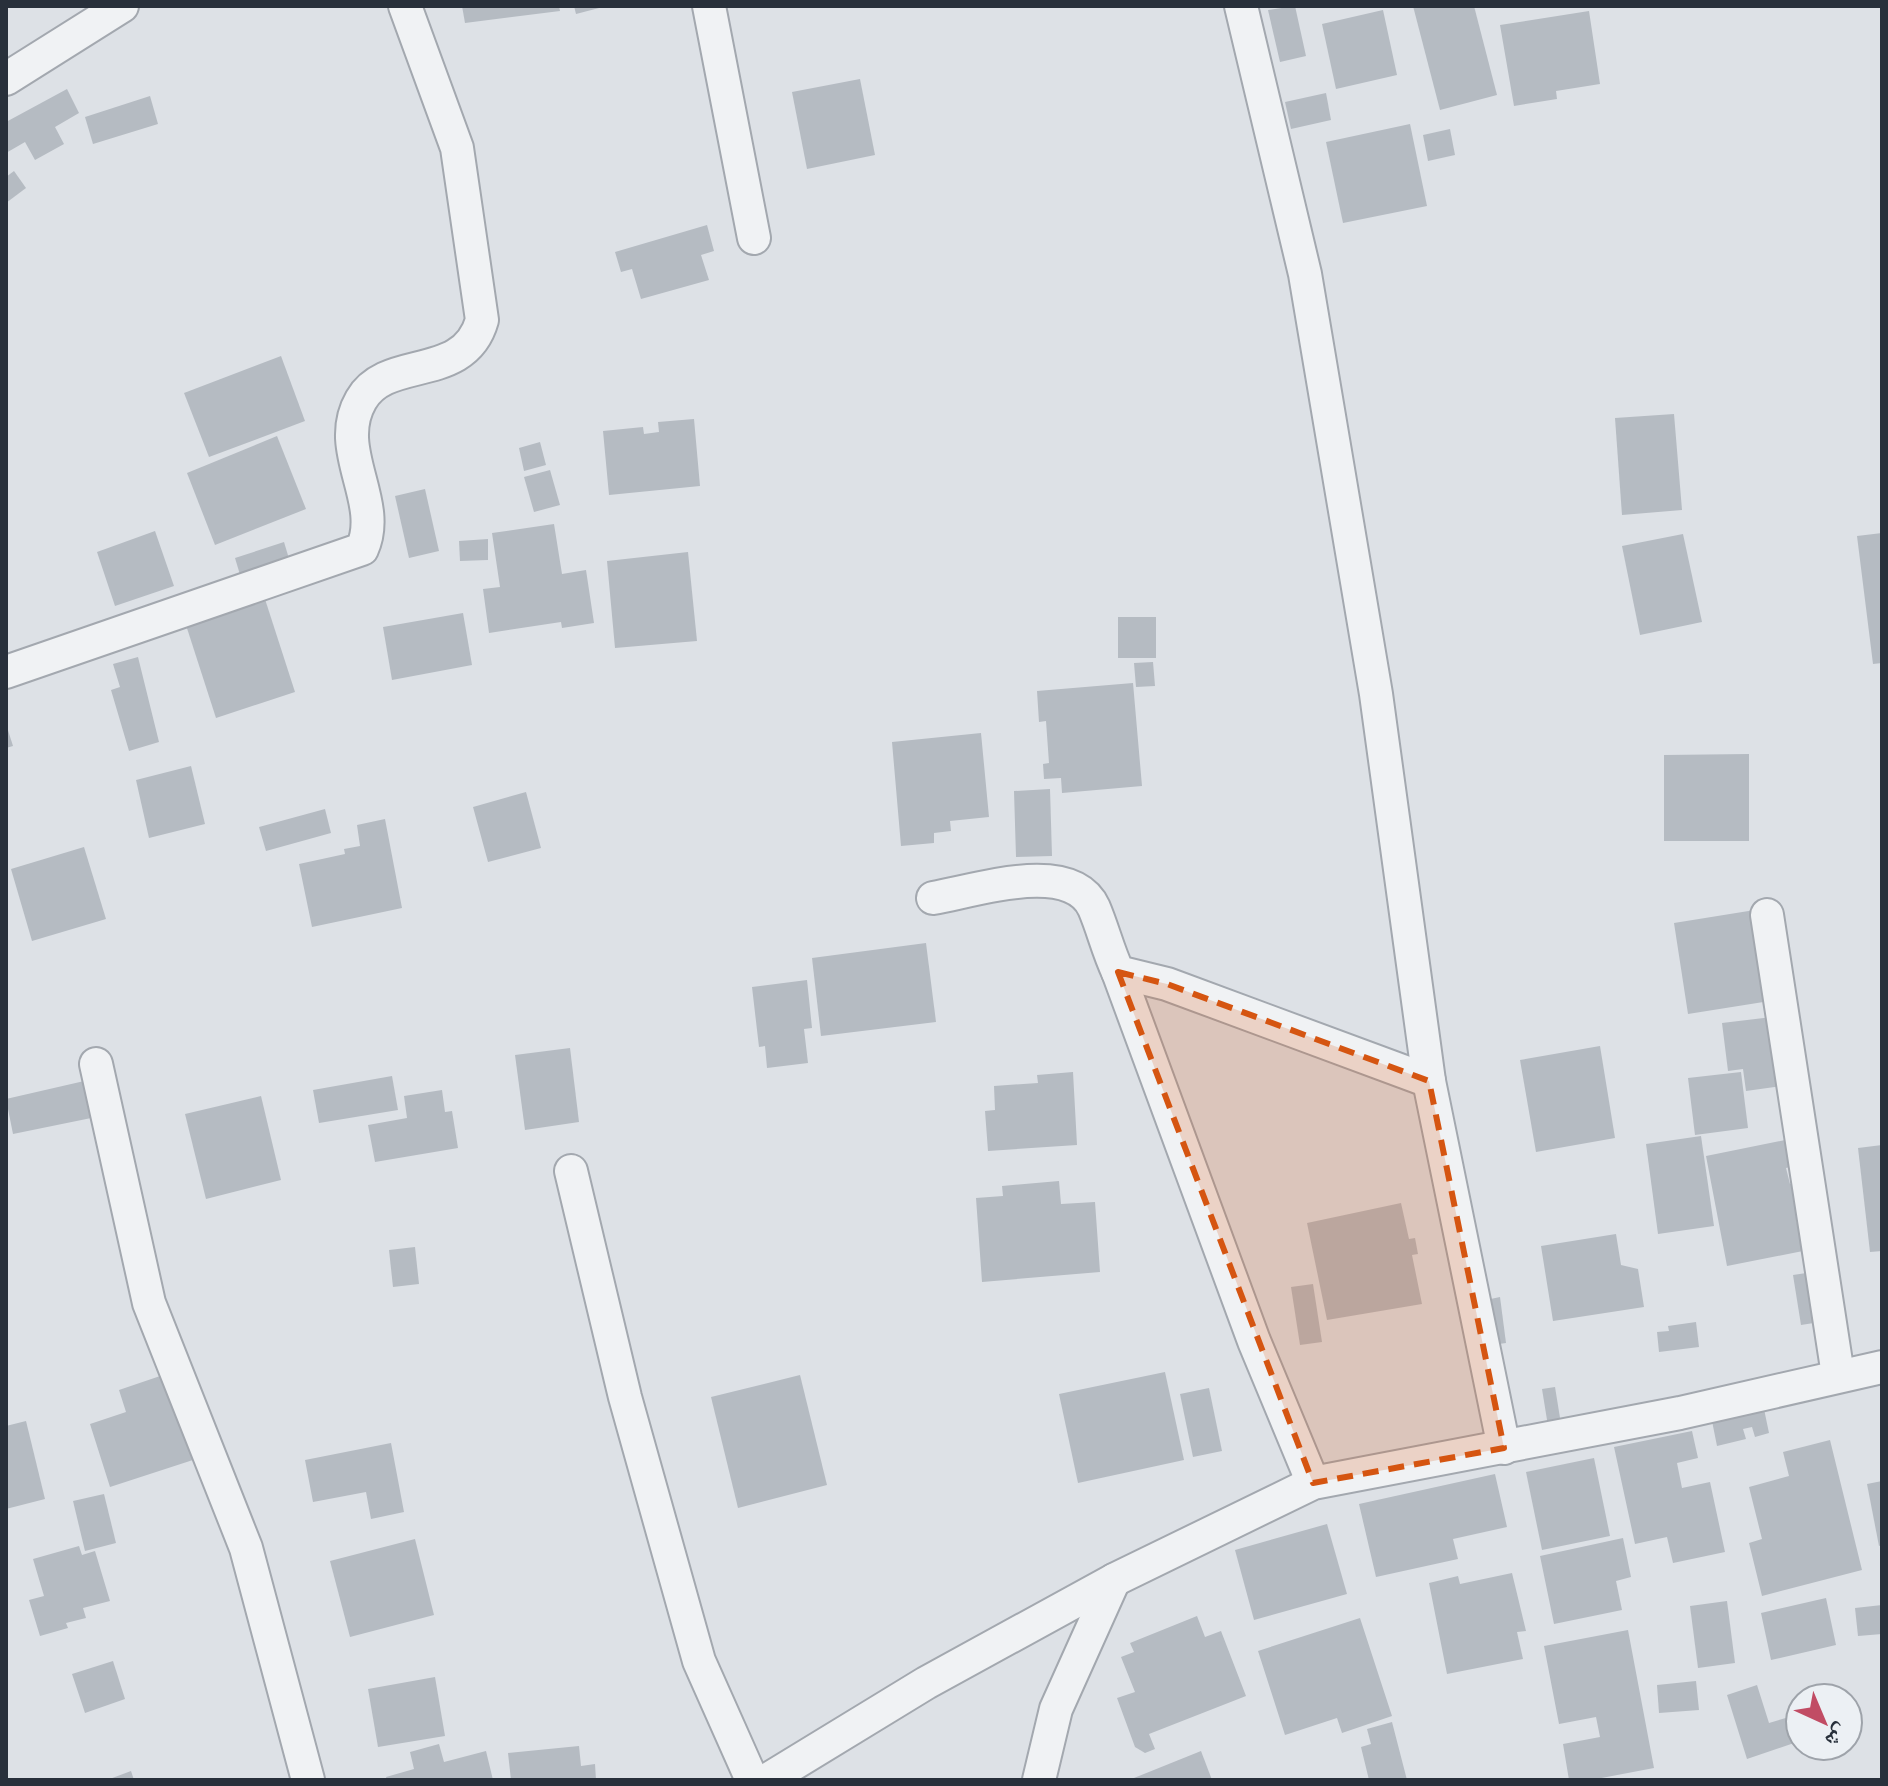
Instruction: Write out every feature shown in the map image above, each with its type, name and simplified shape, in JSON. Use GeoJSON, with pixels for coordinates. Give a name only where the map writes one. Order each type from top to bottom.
{"type":"FeatureCollection","features":[{"type":"Feature","properties":{"kind":"street"},"geometry":{"type":"LineString","coordinates":[[6,79],[122,6]]}},
{"type":"Feature","properties":{"kind":"street"},"geometry":{"type":"LineString","coordinates":[[6,672],[362,549],[370,530],[350,423],[362,397],[377,381],[455,357],[477,339],[482,320],[457,148],[405,6]]}},
{"type":"Feature","properties":{"kind":"street"},"geometry":{"type":"LineString","coordinates":[[709,6],[754,238]]}},
{"type":"Feature","properties":{"kind":"street"},"geometry":{"type":"LineString","coordinates":[[1241,6],[1308,290],[1376,694],[1429,1081],[1504,1448]]}},
{"type":"Feature","properties":{"kind":"street"},"geometry":{"type":"LineString","coordinates":[[933,898],[1046,879],[1079,887],[1094,907],[1254,1341],[1313,1483]]}},
{"type":"Feature","properties":{"kind":"street"},"geometry":{"type":"LineString","coordinates":[[1767,915],[1838,1375]]}},
{"type":"Feature","properties":{"kind":"street"},"geometry":{"type":"LineString","coordinates":[[1118,972],[1167,984],[1429,1081]]}},
{"type":"Feature","properties":{"kind":"street"},"geometry":{"type":"LineString","coordinates":[[96,1064],[149,1303],[246,1548],[308,1780]]}},
{"type":"Feature","properties":{"kind":"street"},"geometry":{"type":"LineString","coordinates":[[571,1171],[625,1397],[699,1661],[752,1780]]}},
{"type":"Feature","properties":{"kind":"street"},"geometry":{"type":"LineString","coordinates":[[767,1780],[926,1683],[1114,1580],[1313,1483],[1680,1413],[1882,1367]]}},
{"type":"Feature","properties":{"kind":"street"},"geometry":{"type":"LineString","coordinates":[[1039,1780],[1056,1709],[1114,1580]]}},
{"type":"Feature","properties":{"kind":"highlighted area"},"geometry":{"type":"Polygon","coordinates":[[[1118,972],[1167,984],[1429,1081],[1504,1448],[1313,1483],[1118,972]]]}},
{"type":"Feature","properties":{"kind":"building"},"geometry":{"type":"Polygon","coordinates":[[[462,6],[559,6],[560,11],[465,23],[462,6]]]}},
{"type":"Feature","properties":{"kind":"building"},"geometry":{"type":"Polygon","coordinates":[[[574,6],[603,6],[603,7],[576,14],[574,6]]]}},
{"type":"Feature","properties":{"kind":"building"},"geometry":{"type":"Polygon","coordinates":[[[1295,6],[1306,56],[1280,62],[1268,10],[1295,6]]]}},
{"type":"Feature","properties":{"kind":"building"},"geometry":{"type":"Polygon","coordinates":[[[1413,6],[1474,6],[1497,95],[1440,110],[1413,6]]]}},
{"type":"Feature","properties":{"kind":"building"},"geometry":{"type":"Polygon","coordinates":[[[1383,10],[1397,75],[1336,89],[1322,24],[1383,10]]]}},
{"type":"Feature","properties":{"kind":"building"},"geometry":{"type":"Polygon","coordinates":[[[1589,11],[1600,84],[1556,91],[1557,99],[1514,106],[1500,25],[1589,11]]]}},
{"type":"Feature","properties":{"kind":"building"},"geometry":{"type":"Polygon","coordinates":[[[860,79],[875,155],[807,169],[792,92],[860,79]]]}},
{"type":"Feature","properties":{"kind":"building"},"geometry":{"type":"Polygon","coordinates":[[[67,89],[79,113],[55,127],[64,144],[35,160],[25,142],[6,153],[6,122],[67,89]]]}},
{"type":"Feature","properties":{"kind":"building"},"geometry":{"type":"Polygon","coordinates":[[[1326,93],[1331,120],[1291,129],[1285,102],[1326,93]]]}},
{"type":"Feature","properties":{"kind":"building"},"geometry":{"type":"Polygon","coordinates":[[[150,96],[158,124],[93,144],[85,117],[150,96]]]}},
{"type":"Feature","properties":{"kind":"building"},"geometry":{"type":"Polygon","coordinates":[[[1410,124],[1427,206],[1343,223],[1326,142],[1410,124]]]}},
{"type":"Feature","properties":{"kind":"building"},"geometry":{"type":"Polygon","coordinates":[[[1450,129],[1455,155],[1428,161],[1423,135],[1450,129]]]}},
{"type":"Feature","properties":{"kind":"building"},"geometry":{"type":"Polygon","coordinates":[[[14,171],[26,188],[6,203],[6,177],[14,171]]]}},
{"type":"Feature","properties":{"kind":"building"},"geometry":{"type":"Polygon","coordinates":[[[707,225],[714,251],[701,255],[709,280],[641,299],[632,269],[621,272],[615,252],[707,225]]]}},
{"type":"Feature","properties":{"kind":"building"},"geometry":{"type":"Polygon","coordinates":[[[281,356],[305,421],[209,457],[184,393],[281,356]]]}},
{"type":"Feature","properties":{"kind":"building"},"geometry":{"type":"Polygon","coordinates":[[[1674,414],[1682,510],[1622,515],[1615,418],[1674,414]]]}},
{"type":"Feature","properties":{"kind":"building"},"geometry":{"type":"Polygon","coordinates":[[[694,419],[700,486],[609,495],[603,431],[643,427],[644,434],[659,432],[658,422],[694,419]]]}},
{"type":"Feature","properties":{"kind":"building"},"geometry":{"type":"Polygon","coordinates":[[[277,436],[306,509],[215,545],[187,473],[277,436]]]}},
{"type":"Feature","properties":{"kind":"building"},"geometry":{"type":"Polygon","coordinates":[[[540,442],[546,465],[524,471],[519,448],[540,442]]]}},
{"type":"Feature","properties":{"kind":"building"},"geometry":{"type":"Polygon","coordinates":[[[550,470],[560,505],[534,512],[524,477],[550,470]]]}},
{"type":"Feature","properties":{"kind":"building"},"geometry":{"type":"Polygon","coordinates":[[[425,489],[439,551],[409,558],[395,496],[425,489]]]}},
{"type":"Feature","properties":{"kind":"building"},"geometry":{"type":"Polygon","coordinates":[[[554,524],[562,574],[586,570],[594,623],[562,628],[561,622],[489,633],[483,589],[500,587],[492,533],[554,524]]]}},
{"type":"Feature","properties":{"kind":"building"},"geometry":{"type":"Polygon","coordinates":[[[155,531],[174,586],[115,606],[97,552],[155,531]]]}},
{"type":"Feature","properties":{"kind":"building"},"geometry":{"type":"Polygon","coordinates":[[[1882,533],[1882,663],[1873,664],[1857,536],[1882,533]]]}},
{"type":"Feature","properties":{"kind":"building"},"geometry":{"type":"Polygon","coordinates":[[[1683,534],[1702,622],[1640,635],[1622,546],[1683,534]]]}},
{"type":"Feature","properties":{"kind":"building"},"geometry":{"type":"Polygon","coordinates":[[[488,539],[488,560],[460,561],[459,541],[488,539]]]}},
{"type":"Feature","properties":{"kind":"building"},"geometry":{"type":"Polygon","coordinates":[[[284,542],[290,562],[241,578],[235,558],[284,542]]]}},
{"type":"Feature","properties":{"kind":"building"},"geometry":{"type":"Polygon","coordinates":[[[688,552],[697,641],[615,648],[607,561],[688,552]]]}},
{"type":"Feature","properties":{"kind":"building"},"geometry":{"type":"Polygon","coordinates":[[[264,596],[295,692],[216,718],[185,622],[264,596]]]}},
{"type":"Feature","properties":{"kind":"building"},"geometry":{"type":"Polygon","coordinates":[[[463,613],[472,665],[392,680],[383,627],[463,613]]]}},
{"type":"Feature","properties":{"kind":"building"},"geometry":{"type":"Polygon","coordinates":[[[1118,617],[1156,617],[1156,658],[1118,658],[1118,617]]]}},
{"type":"Feature","properties":{"kind":"building"},"geometry":{"type":"Polygon","coordinates":[[[138,657],[159,742],[129,751],[111,690],[120,687],[113,664],[138,657]]]}},
{"type":"Feature","properties":{"kind":"building"},"geometry":{"type":"Polygon","coordinates":[[[1153,662],[1155,686],[1136,687],[1134,663],[1153,662]]]}},
{"type":"Feature","properties":{"kind":"building"},"geometry":{"type":"Polygon","coordinates":[[[1133,683],[1142,786],[1062,793],[1061,778],[1044,779],[1043,764],[1049,763],[1046,721],[1039,722],[1037,691],[1133,683]]]}},
{"type":"Feature","properties":{"kind":"building"},"geometry":{"type":"Polygon","coordinates":[[[6,724],[13,746],[6,748],[6,724]]]}},
{"type":"Feature","properties":{"kind":"building"},"geometry":{"type":"Polygon","coordinates":[[[981,733],[989,817],[950,821],[951,831],[934,833],[934,843],[901,846],[892,742],[981,733]]]}},
{"type":"Feature","properties":{"kind":"building"},"geometry":{"type":"Polygon","coordinates":[[[1749,754],[1749,841],[1664,841],[1664,755],[1749,754]]]}},
{"type":"Feature","properties":{"kind":"building"},"geometry":{"type":"Polygon","coordinates":[[[191,766],[205,824],[149,838],[136,780],[191,766]]]}},
{"type":"Feature","properties":{"kind":"building"},"geometry":{"type":"Polygon","coordinates":[[[1050,789],[1052,856],[1016,857],[1014,791],[1050,789]]]}},
{"type":"Feature","properties":{"kind":"building"},"geometry":{"type":"Polygon","coordinates":[[[526,792],[541,848],[488,862],[473,807],[526,792]]]}},
{"type":"Feature","properties":{"kind":"building"},"geometry":{"type":"Polygon","coordinates":[[[325,809],[331,833],[266,851],[259,827],[325,809]]]}},
{"type":"Feature","properties":{"kind":"building"},"geometry":{"type":"Polygon","coordinates":[[[385,819],[402,908],[312,927],[299,864],[345,854],[344,849],[360,846],[357,825],[385,819]]]}},
{"type":"Feature","properties":{"kind":"building"},"geometry":{"type":"Polygon","coordinates":[[[84,847],[106,919],[32,941],[11,869],[84,847]]]}},
{"type":"Feature","properties":{"kind":"building"},"geometry":{"type":"Polygon","coordinates":[[[1761,909],[1776,1000],[1688,1014],[1674,923],[1761,909]]]}},
{"type":"Feature","properties":{"kind":"building"},"geometry":{"type":"Polygon","coordinates":[[[926,943],[936,1022],[821,1036],[812,958],[926,943]]]}},
{"type":"Feature","properties":{"kind":"building"},"geometry":{"type":"Polygon","coordinates":[[[807,980],[812,1028],[804,1029],[808,1063],[767,1068],[765,1046],[759,1047],[752,987],[807,980]]]}},
{"type":"Feature","properties":{"kind":"building"},"geometry":{"type":"Polygon","coordinates":[[[1772,1017],[1781,1086],[1746,1091],[1743,1069],[1728,1071],[1722,1023],[1772,1017]]]}},
{"type":"Feature","properties":{"kind":"building"},"geometry":{"type":"Polygon","coordinates":[[[1600,1046],[1615,1138],[1536,1152],[1520,1060],[1600,1046]]]}},
{"type":"Feature","properties":{"kind":"building"},"geometry":{"type":"Polygon","coordinates":[[[570,1048],[579,1122],[525,1130],[515,1055],[570,1048]]]}},
{"type":"Feature","properties":{"kind":"building"},"geometry":{"type":"Polygon","coordinates":[[[1073,1072],[1077,1145],[988,1151],[985,1111],[995,1110],[994,1086],[1038,1083],[1037,1075],[1073,1072]]]}},
{"type":"Feature","properties":{"kind":"building"},"geometry":{"type":"Polygon","coordinates":[[[1741,1072],[1748,1128],[1695,1135],[1688,1078],[1741,1072]]]}},
{"type":"Feature","properties":{"kind":"building"},"geometry":{"type":"Polygon","coordinates":[[[392,1076],[398,1110],[319,1123],[313,1090],[392,1076]]]}},
{"type":"Feature","properties":{"kind":"building"},"geometry":{"type":"Polygon","coordinates":[[[93,1079],[101,1116],[13,1134],[6,1099],[93,1079]]]}},
{"type":"Feature","properties":{"kind":"building"},"geometry":{"type":"Polygon","coordinates":[[[442,1090],[445,1112],[452,1111],[458,1148],[375,1162],[368,1125],[407,1118],[404,1096],[442,1090]]]}},
{"type":"Feature","properties":{"kind":"building"},"geometry":{"type":"Polygon","coordinates":[[[261,1096],[281,1180],[206,1199],[185,1114],[261,1096]]]}},
{"type":"Feature","properties":{"kind":"building"},"geometry":{"type":"Polygon","coordinates":[[[1701,1136],[1714,1226],[1658,1234],[1646,1144],[1701,1136]]]}},
{"type":"Feature","properties":{"kind":"building"},"geometry":{"type":"Polygon","coordinates":[[[1790,1139],[1795,1166],[1786,1168],[1790,1184],[1798,1182],[1803,1218],[1796,1219],[1803,1251],[1727,1266],[1706,1156],[1790,1139]]]}},
{"type":"Feature","properties":{"kind":"building"},"geometry":{"type":"Polygon","coordinates":[[[1882,1145],[1882,1251],[1870,1252],[1858,1148],[1882,1145]]]}},
{"type":"Feature","properties":{"kind":"building"},"geometry":{"type":"Polygon","coordinates":[[[1059,1181],[1061,1204],[1095,1202],[1100,1272],[982,1282],[976,1198],[1003,1196],[1002,1186],[1059,1181]]]}},
{"type":"Feature","properties":{"kind":"building"},"geometry":{"type":"Polygon","coordinates":[[[1401,1203],[1409,1239],[1415,1238],[1418,1254],[1412,1255],[1422,1304],[1327,1320],[1307,1223],[1401,1203]]]}},
{"type":"Feature","properties":{"kind":"building"},"geometry":{"type":"Polygon","coordinates":[[[1616,1234],[1621,1265],[1638,1269],[1644,1307],[1553,1321],[1541,1246],[1616,1234]]]}},
{"type":"Feature","properties":{"kind":"building"},"geometry":{"type":"Polygon","coordinates":[[[415,1247],[419,1284],[393,1287],[389,1250],[415,1247]]]}},
{"type":"Feature","properties":{"kind":"building"},"geometry":{"type":"Polygon","coordinates":[[[1813,1272],[1820,1322],[1801,1325],[1793,1275],[1813,1272]]]}},
{"type":"Feature","properties":{"kind":"building"},"geometry":{"type":"Polygon","coordinates":[[[1313,1284],[1322,1342],[1300,1345],[1291,1287],[1313,1284]]]}},
{"type":"Feature","properties":{"kind":"building"},"geometry":{"type":"Polygon","coordinates":[[[1500,1297],[1506,1343],[1492,1345],[1486,1300],[1500,1297]]]}},
{"type":"Feature","properties":{"kind":"building"},"geometry":{"type":"Polygon","coordinates":[[[1696,1322],[1699,1347],[1659,1352],[1657,1332],[1669,1331],[1668,1326],[1696,1322]]]}},
{"type":"Feature","properties":{"kind":"building"},"geometry":{"type":"Polygon","coordinates":[[[1165,1372],[1184,1460],[1078,1483],[1059,1394],[1165,1372]]]}},
{"type":"Feature","properties":{"kind":"building"},"geometry":{"type":"Polygon","coordinates":[[[169,1373],[196,1459],[110,1487],[90,1424],[126,1412],[119,1390],[169,1373]]]}},
{"type":"Feature","properties":{"kind":"building"},"geometry":{"type":"Polygon","coordinates":[[[800,1375],[827,1485],[738,1508],[711,1397],[800,1375]]]}},
{"type":"Feature","properties":{"kind":"building"},"geometry":{"type":"Polygon","coordinates":[[[1555,1387],[1561,1424],[1548,1426],[1542,1389],[1555,1387]]]}},
{"type":"Feature","properties":{"kind":"building"},"geometry":{"type":"Polygon","coordinates":[[[1209,1388],[1222,1451],[1193,1457],[1180,1394],[1209,1388]]]}},
{"type":"Feature","properties":{"kind":"building"},"geometry":{"type":"Polygon","coordinates":[[[1764,1409],[1769,1433],[1755,1437],[1752,1427],[1743,1429],[1746,1439],[1717,1446],[1712,1421],[1764,1409]]]}},
{"type":"Feature","properties":{"kind":"building"},"geometry":{"type":"Polygon","coordinates":[[[26,1421],[45,1499],[6,1509],[6,1426],[26,1421]]]}},
{"type":"Feature","properties":{"kind":"building"},"geometry":{"type":"Polygon","coordinates":[[[1692,1431],[1698,1458],[1677,1463],[1682,1488],[1710,1482],[1725,1552],[1673,1563],[1667,1537],[1635,1544],[1614,1447],[1692,1431]]]}},
{"type":"Feature","properties":{"kind":"building"},"geometry":{"type":"Polygon","coordinates":[[[1830,1440],[1862,1570],[1762,1596],[1749,1543],[1762,1539],[1749,1487],[1789,1476],[1783,1452],[1830,1440]]]}},
{"type":"Feature","properties":{"kind":"building"},"geometry":{"type":"Polygon","coordinates":[[[391,1443],[404,1512],[371,1519],[366,1492],[313,1502],[305,1460],[391,1443]]]}},
{"type":"Feature","properties":{"kind":"building"},"geometry":{"type":"Polygon","coordinates":[[[1594,1458],[1610,1536],[1542,1550],[1526,1472],[1594,1458]]]}},
{"type":"Feature","properties":{"kind":"building"},"geometry":{"type":"Polygon","coordinates":[[[1495,1474],[1507,1527],[1453,1539],[1458,1559],[1376,1577],[1359,1504],[1495,1474]]]}},
{"type":"Feature","properties":{"kind":"building"},"geometry":{"type":"Polygon","coordinates":[[[1882,1481],[1882,1545],[1879,1546],[1867,1484],[1882,1481]]]}},
{"type":"Feature","properties":{"kind":"building"},"geometry":{"type":"Polygon","coordinates":[[[104,1494],[116,1543],[85,1551],[73,1501],[104,1494]]]}},
{"type":"Feature","properties":{"kind":"building"},"geometry":{"type":"Polygon","coordinates":[[[1327,1524],[1347,1594],[1254,1620],[1235,1550],[1327,1524]]]}},
{"type":"Feature","properties":{"kind":"building"},"geometry":{"type":"Polygon","coordinates":[[[1623,1538],[1631,1577],[1616,1581],[1622,1610],[1554,1624],[1540,1556],[1623,1538]]]}},
{"type":"Feature","properties":{"kind":"building"},"geometry":{"type":"Polygon","coordinates":[[[415,1539],[434,1615],[350,1637],[330,1561],[415,1539]]]}},
{"type":"Feature","properties":{"kind":"building"},"geometry":{"type":"Polygon","coordinates":[[[79,1546],[82,1555],[95,1551],[110,1601],[83,1608],[86,1618],[66,1623],[68,1628],[40,1636],[29,1600],[44,1596],[33,1559],[79,1546]]]}},
{"type":"Feature","properties":{"kind":"building"},"geometry":{"type":"Polygon","coordinates":[[[1512,1573],[1526,1631],[1517,1632],[1523,1659],[1447,1674],[1429,1583],[1458,1576],[1460,1584],[1512,1573]]]}},
{"type":"Feature","properties":{"kind":"building"},"geometry":{"type":"Polygon","coordinates":[[[1826,1598],[1836,1645],[1771,1660],[1761,1613],[1826,1598]]]}},
{"type":"Feature","properties":{"kind":"building"},"geometry":{"type":"Polygon","coordinates":[[[1727,1601],[1735,1663],[1698,1668],[1690,1606],[1727,1601]]]}},
{"type":"Feature","properties":{"kind":"building"},"geometry":{"type":"Polygon","coordinates":[[[1882,1605],[1882,1634],[1858,1636],[1855,1608],[1882,1605]]]}},
{"type":"Feature","properties":{"kind":"building"},"geometry":{"type":"Polygon","coordinates":[[[1197,1616],[1205,1637],[1221,1631],[1246,1696],[1149,1734],[1155,1749],[1145,1753],[1135,1747],[1117,1698],[1135,1692],[1121,1657],[1134,1652],[1130,1643],[1197,1616]]]}},
{"type":"Feature","properties":{"kind":"building"},"geometry":{"type":"Polygon","coordinates":[[[1360,1618],[1392,1716],[1342,1733],[1337,1718],[1285,1735],[1258,1651],[1360,1618]]]}},
{"type":"Feature","properties":{"kind":"building"},"geometry":{"type":"Polygon","coordinates":[[[1628,1630],[1654,1768],[1591,1780],[1569,1780],[1563,1744],[1600,1737],[1596,1717],[1559,1724],[1544,1646],[1628,1630]]]}},
{"type":"Feature","properties":{"kind":"building"},"geometry":{"type":"Polygon","coordinates":[[[113,1661],[125,1699],[85,1713],[72,1674],[113,1661]]]}},
{"type":"Feature","properties":{"kind":"building"},"geometry":{"type":"Polygon","coordinates":[[[435,1677],[445,1736],[378,1747],[368,1689],[435,1677]]]}},
{"type":"Feature","properties":{"kind":"building"},"geometry":{"type":"Polygon","coordinates":[[[1696,1681],[1699,1710],[1659,1713],[1657,1685],[1696,1681]]]}},
{"type":"Feature","properties":{"kind":"building"},"geometry":{"type":"Polygon","coordinates":[[[1757,1685],[1769,1723],[1784,1718],[1784,1746],[1747,1759],[1727,1695],[1757,1685]]]}},
{"type":"Feature","properties":{"kind":"building"},"geometry":{"type":"Polygon","coordinates":[[[1392,1722],[1407,1780],[1369,1780],[1361,1747],[1371,1744],[1367,1729],[1392,1722]]]}},
{"type":"Feature","properties":{"kind":"building"},"geometry":{"type":"Polygon","coordinates":[[[439,1744],[444,1762],[486,1751],[493,1780],[387,1780],[386,1777],[414,1769],[410,1752],[439,1744]]]}},
{"type":"Feature","properties":{"kind":"building"},"geometry":{"type":"Polygon","coordinates":[[[579,1746],[581,1766],[595,1764],[596,1780],[511,1780],[508,1753],[579,1746]]]}},
{"type":"Feature","properties":{"kind":"building"},"geometry":{"type":"Polygon","coordinates":[[[1201,1751],[1212,1780],[1129,1780],[1201,1751]]]}},
{"type":"Feature","properties":{"kind":"building"},"geometry":{"type":"Polygon","coordinates":[[[131,1771],[134,1780],[107,1780],[131,1771]]]}}]}
